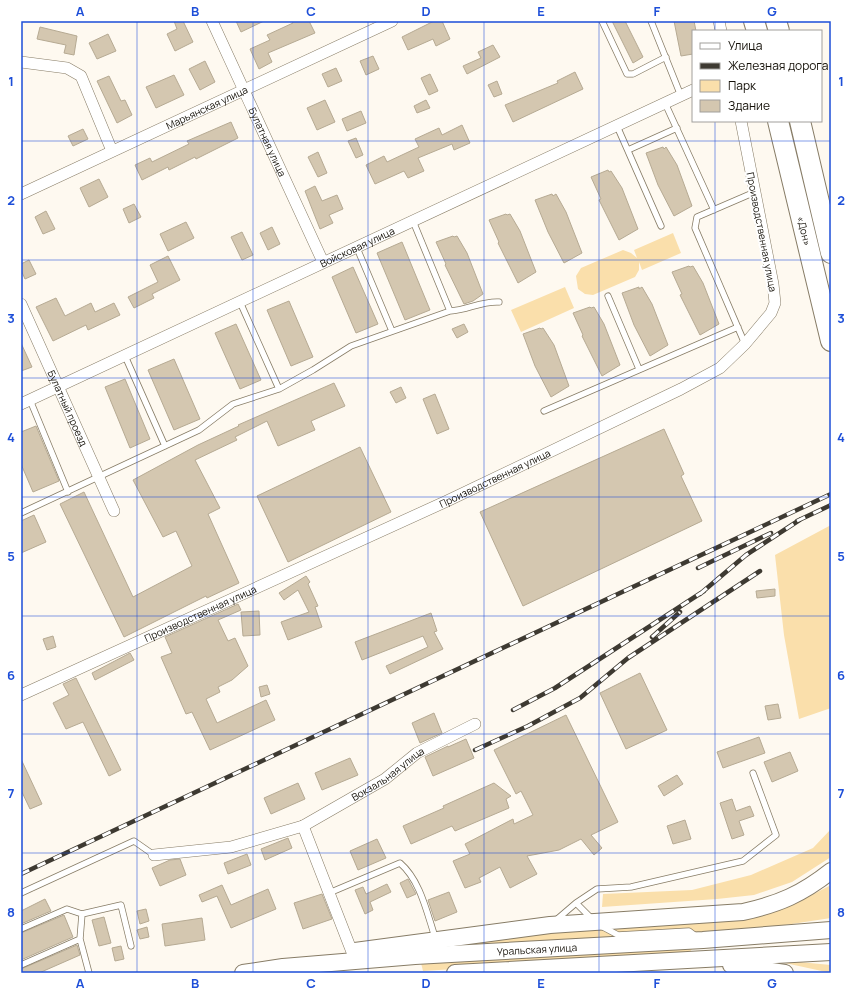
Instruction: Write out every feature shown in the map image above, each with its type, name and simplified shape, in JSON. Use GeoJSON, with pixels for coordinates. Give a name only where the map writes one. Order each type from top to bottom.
{"type":"FeatureCollection","features":[{"type":"Feature","properties":{"kind":"highway","name":"«Дон»"},"geometry":{"type":"LineString","coordinates":[[778,122],[831,341]]}},
{"type":"Feature","properties":{"kind":"highway","name":"«Дон»"},"geometry":{"type":"LineString","coordinates":[[800,122],[831,253]]}},
{"type":"Feature","properties":{"kind":"main road"},"geometry":{"type":"LineString","coordinates":[[283,967],[352,952],[550,925],[743,912],[774,904],[800,894],[831,871]]}},
{"type":"Feature","properties":{"kind":"main road","name":"Уральская улица"},"geometry":{"type":"LineString","coordinates":[[243,973],[283,967],[415,956],[703,940],[831,930]]}},
{"type":"Feature","properties":{"kind":"main road"},"geometry":{"type":"LineString","coordinates":[[700,960],[711,954],[712,950],[709,944],[703,940]]}},
{"type":"Feature","properties":{"kind":"main road","name":"Уральская улица"},"geometry":{"type":"LineString","coordinates":[[455,973],[542,970],[831,952]]}},
{"type":"Feature","properties":{"kind":"main road"},"geometry":{"type":"LineString","coordinates":[[700,960],[785,973]]}},
{"type":"Feature","properties":{"kind":"street","name":"Булатная улица"},"geometry":{"type":"LineString","coordinates":[[212,21],[243,92],[323,262]]}},
{"type":"Feature","properties":{"kind":"street","name":"Марьянская улица"},"geometry":{"type":"LineString","coordinates":[[21,194],[243,92],[392,21]]}},
{"type":"Feature","properties":{"kind":"street"},"geometry":{"type":"LineString","coordinates":[[21,62],[67,68],[81,76],[112,151]]}},
{"type":"Feature","properties":{"kind":"street","name":"Войсковая улица"},"geometry":{"type":"LineString","coordinates":[[25,402],[60,387],[239,301],[357,248],[692,90]]}},
{"type":"Feature","properties":{"kind":"street","name":"Производственная улица"},"geometry":{"type":"LineString","coordinates":[[21,695],[447,501],[681,389],[720,368],[745,344],[771,313],[775,303],[774,284],[741,122]]}},
{"type":"Feature","properties":{"kind":"street","name":"Булатный проезд"},"geometry":{"type":"LineString","coordinates":[[21,304],[60,387],[114,511]]}},
{"type":"Feature","properties":{"kind":"street","name":"Вокзальная улица"},"geometry":{"type":"LineString","coordinates":[[154,856],[231,846],[302,826],[385,778],[417,753],[475,724]]}},
{"type":"Feature","properties":{"kind":"street"},"geometry":{"type":"LineString","coordinates":[[302,826],[352,952]]}},
{"type":"Feature","properties":{"kind":"lane"},"geometry":{"type":"LineString","coordinates":[[602,21],[627,74],[633,74],[666,57]]}},
{"type":"Feature","properties":{"kind":"lane"},"geometry":{"type":"LineString","coordinates":[[651,21],[681,96]]}},
{"type":"Feature","properties":{"kind":"lane"},"geometry":{"type":"LineString","coordinates":[[665,103],[714,210]]}},
{"type":"Feature","properties":{"kind":"lane"},"geometry":{"type":"LineString","coordinates":[[617,126],[661,226]]}},
{"type":"Feature","properties":{"kind":"lane"},"geometry":{"type":"LineString","coordinates":[[628,150],[677,128]]}},
{"type":"Feature","properties":{"kind":"lane"},"geometry":{"type":"LineString","coordinates":[[745,344],[695,228],[697,217],[755,192]]}},
{"type":"Feature","properties":{"kind":"lane"},"geometry":{"type":"LineString","coordinates":[[413,221],[450,311]]}},
{"type":"Feature","properties":{"kind":"lane"},"geometry":{"type":"LineString","coordinates":[[357,248],[392,331]]}},
{"type":"Feature","properties":{"kind":"lane"},"geometry":{"type":"LineString","coordinates":[[608,296],[639,370]]}},
{"type":"Feature","properties":{"kind":"lane"},"geometry":{"type":"LineString","coordinates":[[239,301],[279,389]]}},
{"type":"Feature","properties":{"kind":"lane"},"geometry":{"type":"LineString","coordinates":[[21,513],[199,430],[233,404],[279,389],[351,346],[450,311],[459,311],[486,302],[499,302]]}},
{"type":"Feature","properties":{"kind":"lane"},"geometry":{"type":"LineString","coordinates":[[544,410],[738,327]]}},
{"type":"Feature","properties":{"kind":"lane"},"geometry":{"type":"LineString","coordinates":[[125,356],[165,446]]}},
{"type":"Feature","properties":{"kind":"lane"},"geometry":{"type":"LineString","coordinates":[[25,402],[68,492]]}},
{"type":"Feature","properties":{"kind":"lane"},"geometry":{"type":"LineString","coordinates":[[550,925],[576,903],[597,889],[631,887],[743,861],[776,834],[753,773]]}},
{"type":"Feature","properties":{"kind":"lane"},"geometry":{"type":"LineString","coordinates":[[21,894],[134,842],[154,856]]}},
{"type":"Feature","properties":{"kind":"lane"},"geometry":{"type":"LineString","coordinates":[[329,893],[394,864],[400,863],[407,869],[419,892],[436,940]]}},
{"type":"Feature","properties":{"kind":"lane"},"geometry":{"type":"LineString","coordinates":[[576,903],[596,922],[618,935],[689,931],[703,940]]}},
{"type":"Feature","properties":{"kind":"lane"},"geometry":{"type":"LineString","coordinates":[[21,929],[67,909],[82,914],[121,905],[131,946]]}},
{"type":"Feature","properties":{"kind":"lane"},"geometry":{"type":"LineString","coordinates":[[82,914],[80,939],[89,973]]}},
{"type":"Feature","properties":{"kind":"lane"},"geometry":{"type":"LineString","coordinates":[[21,964],[80,939]]}},
{"type":"Feature","properties":{"kind":"green space"},"geometry":{"type":"Polygon","coordinates":[[[673,233],[681,253],[642,270],[639,262],[639,270],[635,277],[593,295],[585,294],[578,289],[576,276],[581,268],[623,250],[631,253],[637,258],[634,250],[673,233]]]}},
{"type":"Feature","properties":{"kind":"green space"},"geometry":{"type":"Polygon","coordinates":[[[565,287],[574,308],[521,332],[511,310],[565,287]]]}},
{"type":"Feature","properties":{"kind":"green space"},"geometry":{"type":"Polygon","coordinates":[[[831,525],[831,708],[799,719],[784,635],[775,555],[831,525]]]}},
{"type":"Feature","properties":{"kind":"green space"},"geometry":{"type":"Polygon","coordinates":[[[831,829],[831,857],[792,882],[754,895],[602,907],[603,894],[692,890],[751,875],[813,848],[831,829]]]}},
{"type":"Feature","properties":{"kind":"green space"},"geometry":{"type":"Polygon","coordinates":[[[831,885],[831,918],[725,934],[501,947],[431,946],[785,907],[831,885]]]}},
{"type":"Feature","properties":{"kind":"green space"},"geometry":{"type":"Polygon","coordinates":[[[696,944],[688,954],[423,971],[421,963],[696,944]]]}},
{"type":"Feature","properties":{"kind":"green space"},"geometry":{"type":"Polygon","coordinates":[[[799,962],[831,965],[831,973],[785,963],[799,962]]]}},
{"type":"Feature","properties":{"kind":"building"},"geometry":{"type":"Polygon","coordinates":[[[174,21],[183,21],[193,42],[175,51],[167,34],[177,29],[174,21]]]}},
{"type":"Feature","properties":{"kind":"building"},"geometry":{"type":"Polygon","coordinates":[[[236,21],[264,21],[241,32],[236,21]]]}},
{"type":"Feature","properties":{"kind":"building"},"geometry":{"type":"Polygon","coordinates":[[[292,21],[309,21],[315,33],[268,53],[272,62],[259,69],[250,49],[270,40],[267,35],[293,23],[292,21]]]}},
{"type":"Feature","properties":{"kind":"building"},"geometry":{"type":"Polygon","coordinates":[[[434,21],[442,21],[450,39],[436,46],[433,39],[408,50],[402,37],[434,21]]]}},
{"type":"Feature","properties":{"kind":"building"},"geometry":{"type":"Polygon","coordinates":[[[612,21],[625,21],[643,57],[633,63],[612,21]]]}},
{"type":"Feature","properties":{"kind":"building"},"geometry":{"type":"Polygon","coordinates":[[[674,21],[694,21],[696,30],[692,30],[692,54],[681,56],[674,21]]]}},
{"type":"Feature","properties":{"kind":"building"},"geometry":{"type":"Polygon","coordinates":[[[40,27],[77,36],[74,55],[64,53],[66,45],[37,39],[40,27]]]}},
{"type":"Feature","properties":{"kind":"building"},"geometry":{"type":"Polygon","coordinates":[[[108,34],[116,51],[97,59],[89,43],[108,34]]]}},
{"type":"Feature","properties":{"kind":"building"},"geometry":{"type":"Polygon","coordinates":[[[493,45],[500,57],[467,74],[463,66],[481,58],[478,52],[493,45]]]}},
{"type":"Feature","properties":{"kind":"building"},"geometry":{"type":"Polygon","coordinates":[[[373,56],[379,69],[366,75],[360,61],[373,56]]]}},
{"type":"Feature","properties":{"kind":"building"},"geometry":{"type":"Polygon","coordinates":[[[205,61],[215,82],[200,90],[189,69],[205,61]]]}},
{"type":"Feature","properties":{"kind":"building"},"geometry":{"type":"Polygon","coordinates":[[[336,68],[342,81],[328,87],[322,74],[336,68]]]}},
{"type":"Feature","properties":{"kind":"building"},"geometry":{"type":"Polygon","coordinates":[[[575,72],[583,89],[513,122],[505,105],[558,83],[557,81],[575,72]]]}},
{"type":"Feature","properties":{"kind":"building"},"geometry":{"type":"Polygon","coordinates":[[[430,74],[438,91],[429,95],[421,78],[430,74]]]}},
{"type":"Feature","properties":{"kind":"building"},"geometry":{"type":"Polygon","coordinates":[[[174,75],[184,95],[156,108],[146,87],[174,75]]]}},
{"type":"Feature","properties":{"kind":"building"},"geometry":{"type":"Polygon","coordinates":[[[109,76],[121,101],[125,100],[132,115],[117,123],[97,81],[109,76]]]}},
{"type":"Feature","properties":{"kind":"building"},"geometry":{"type":"Polygon","coordinates":[[[497,81],[502,94],[494,97],[488,85],[497,81]]]}},
{"type":"Feature","properties":{"kind":"building"},"geometry":{"type":"Polygon","coordinates":[[[325,100],[335,122],[317,130],[307,108],[325,100]]]}},
{"type":"Feature","properties":{"kind":"building"},"geometry":{"type":"Polygon","coordinates":[[[426,100],[430,108],[417,113],[414,106],[426,100]]]}},
{"type":"Feature","properties":{"kind":"building"},"geometry":{"type":"Polygon","coordinates":[[[361,111],[366,123],[347,131],[342,119],[361,111]]]}},
{"type":"Feature","properties":{"kind":"building"},"geometry":{"type":"Polygon","coordinates":[[[231,122],[238,138],[196,159],[195,157],[169,170],[168,167],[142,180],[135,165],[150,158],[152,162],[189,144],[187,141],[231,122]]]}},
{"type":"Feature","properties":{"kind":"building"},"geometry":{"type":"Polygon","coordinates":[[[462,125],[470,143],[454,150],[452,144],[418,158],[424,171],[408,178],[404,171],[375,184],[366,165],[384,156],[387,162],[419,147],[415,139],[439,128],[442,135],[462,125]]]}},
{"type":"Feature","properties":{"kind":"building"},"geometry":{"type":"Polygon","coordinates":[[[83,129],[88,139],[73,146],[68,136],[83,129]]]}},
{"type":"Feature","properties":{"kind":"building"},"geometry":{"type":"Polygon","coordinates":[[[356,138],[363,155],[356,158],[348,141],[356,138]]]}},
{"type":"Feature","properties":{"kind":"building"},"geometry":{"type":"Polygon","coordinates":[[[663,147],[664,149],[666,147],[677,165],[692,206],[674,216],[658,185],[646,153],[663,147]]]}},
{"type":"Feature","properties":{"kind":"building"},"geometry":{"type":"Polygon","coordinates":[[[318,152],[327,173],[318,177],[308,157],[318,152]]]}},
{"type":"Feature","properties":{"kind":"building"},"geometry":{"type":"Polygon","coordinates":[[[608,170],[609,172],[611,171],[622,188],[638,229],[619,240],[599,200],[601,199],[591,177],[608,170]]]}},
{"type":"Feature","properties":{"kind":"building"},"geometry":{"type":"Polygon","coordinates":[[[99,179],[108,197],[89,207],[80,188],[99,179]]]}},
{"type":"Feature","properties":{"kind":"building"},"geometry":{"type":"Polygon","coordinates":[[[315,186],[322,201],[337,195],[343,209],[329,215],[333,223],[320,229],[305,191],[315,186]]]}},
{"type":"Feature","properties":{"kind":"building"},"geometry":{"type":"Polygon","coordinates":[[[552,194],[553,196],[556,194],[566,212],[582,253],[564,263],[548,232],[535,200],[552,194]]]}},
{"type":"Feature","properties":{"kind":"building"},"geometry":{"type":"Polygon","coordinates":[[[134,204],[141,217],[129,223],[123,209],[134,204]]]}},
{"type":"Feature","properties":{"kind":"building"},"geometry":{"type":"Polygon","coordinates":[[[46,211],[55,229],[43,234],[35,217],[46,211]]]}},
{"type":"Feature","properties":{"kind":"building"},"geometry":{"type":"Polygon","coordinates":[[[510,214],[520,231],[536,272],[518,283],[498,243],[499,242],[489,220],[510,214]]]}},
{"type":"Feature","properties":{"kind":"building"},"geometry":{"type":"Polygon","coordinates":[[[186,222],[194,238],[168,251],[160,234],[186,222]]]}},
{"type":"Feature","properties":{"kind":"building"},"geometry":{"type":"Polygon","coordinates":[[[272,227],[280,244],[268,250],[260,233],[272,227]]]}},
{"type":"Feature","properties":{"kind":"building"},"geometry":{"type":"Polygon","coordinates":[[[242,232],[253,255],[242,260],[231,237],[242,232]]]}},
{"type":"Feature","properties":{"kind":"building"},"geometry":{"type":"Polygon","coordinates":[[[457,236],[467,253],[483,294],[473,301],[464,304],[445,265],[446,264],[436,242],[457,236]]]}},
{"type":"Feature","properties":{"kind":"building"},"geometry":{"type":"Polygon","coordinates":[[[402,242],[430,310],[405,320],[377,253],[402,242]]]}},
{"type":"Feature","properties":{"kind":"building"},"geometry":{"type":"Polygon","coordinates":[[[168,256],[180,280],[152,294],[154,298],[134,308],[128,297],[158,282],[150,265],[168,256]]]}},
{"type":"Feature","properties":{"kind":"building"},"geometry":{"type":"Polygon","coordinates":[[[29,260],[36,274],[25,279],[21,270],[21,264],[29,260]]]}},
{"type":"Feature","properties":{"kind":"building"},"geometry":{"type":"Polygon","coordinates":[[[693,266],[703,283],[719,324],[700,335],[680,295],[682,294],[672,272],[693,266]]]}},
{"type":"Feature","properties":{"kind":"building"},"geometry":{"type":"Polygon","coordinates":[[[353,267],[378,324],[356,333],[332,277],[353,267]]]}},
{"type":"Feature","properties":{"kind":"building"},"geometry":{"type":"Polygon","coordinates":[[[639,287],[639,289],[642,287],[652,304],[668,345],[650,356],[634,325],[622,293],[639,287]]]}},
{"type":"Feature","properties":{"kind":"building"},"geometry":{"type":"Polygon","coordinates":[[[56,298],[65,316],[91,303],[95,312],[114,303],[120,315],[88,330],[86,325],[53,341],[36,307],[56,298]]]}},
{"type":"Feature","properties":{"kind":"building"},"geometry":{"type":"Polygon","coordinates":[[[289,301],[313,357],[291,366],[267,310],[289,301]]]}},
{"type":"Feature","properties":{"kind":"building"},"geometry":{"type":"Polygon","coordinates":[[[594,307],[604,324],[620,365],[602,376],[582,336],[583,335],[573,313],[594,307]]]}},
{"type":"Feature","properties":{"kind":"building"},"geometry":{"type":"Polygon","coordinates":[[[236,324],[261,380],[240,389],[215,333],[236,324]]]}},
{"type":"Feature","properties":{"kind":"building"},"geometry":{"type":"Polygon","coordinates":[[[464,324],[468,332],[457,338],[452,329],[464,324]]]}},
{"type":"Feature","properties":{"kind":"building"},"geometry":{"type":"Polygon","coordinates":[[[543,328],[554,345],[569,386],[551,397],[535,366],[523,334],[543,328]]]}},
{"type":"Feature","properties":{"kind":"building"},"geometry":{"type":"Polygon","coordinates":[[[21,343],[32,367],[21,371],[21,343]]]}},
{"type":"Feature","properties":{"kind":"building"},"geometry":{"type":"Polygon","coordinates":[[[174,359],[200,419],[174,430],[148,370],[174,359]]]}},
{"type":"Feature","properties":{"kind":"building"},"geometry":{"type":"Polygon","coordinates":[[[125,379],[150,439],[130,448],[105,387],[125,379]]]}},
{"type":"Feature","properties":{"kind":"building"},"geometry":{"type":"Polygon","coordinates":[[[334,383],[345,406],[311,421],[315,430],[278,446],[267,421],[235,437],[237,440],[195,460],[220,508],[208,514],[239,583],[207,598],[206,596],[124,637],[60,504],[84,492],[133,597],[192,566],[176,531],[163,537],[133,480],[198,445],[239,426],[238,425],[334,383]]]}},
{"type":"Feature","properties":{"kind":"building"},"geometry":{"type":"Polygon","coordinates":[[[401,387],[406,398],[396,403],[390,392],[401,387]]]}},
{"type":"Feature","properties":{"kind":"building"},"geometry":{"type":"Polygon","coordinates":[[[435,394],[449,429],[437,434],[423,399],[435,394]]]}},
{"type":"Feature","properties":{"kind":"building"},"geometry":{"type":"Polygon","coordinates":[[[36,426],[59,481],[33,492],[21,464],[21,432],[36,426]]]}},
{"type":"Feature","properties":{"kind":"building"},"geometry":{"type":"Polygon","coordinates":[[[664,429],[684,474],[681,476],[702,521],[523,606],[480,512],[664,429]]]}},
{"type":"Feature","properties":{"kind":"building"},"geometry":{"type":"Polygon","coordinates":[[[360,447],[391,512],[288,562],[257,496],[360,447]]]}},
{"type":"Feature","properties":{"kind":"building"},"geometry":{"type":"Polygon","coordinates":[[[34,515],[46,542],[21,553],[21,521],[34,515]]]}},
{"type":"Feature","properties":{"kind":"building"},"geometry":{"type":"Polygon","coordinates":[[[306,576],[310,582],[308,584],[318,606],[315,607],[322,627],[288,640],[281,622],[309,612],[298,590],[284,600],[279,593],[306,576]]]}},
{"type":"Feature","properties":{"kind":"building"},"geometry":{"type":"Polygon","coordinates":[[[775,589],[775,596],[757,598],[756,591],[775,589]]]}},
{"type":"Feature","properties":{"kind":"building"},"geometry":{"type":"Polygon","coordinates":[[[238,604],[241,610],[218,620],[228,641],[235,638],[248,666],[232,680],[218,687],[220,692],[206,699],[217,723],[266,700],[275,720],[210,750],[192,712],[186,714],[161,657],[172,653],[165,637],[238,604]]]}},
{"type":"Feature","properties":{"kind":"building"},"geometry":{"type":"Polygon","coordinates":[[[259,611],[260,635],[243,636],[241,612],[259,611]]]}},
{"type":"Feature","properties":{"kind":"building"},"geometry":{"type":"Polygon","coordinates":[[[431,613],[437,631],[434,632],[443,649],[390,674],[386,666],[428,647],[423,636],[362,660],[355,642],[431,613]]]}},
{"type":"Feature","properties":{"kind":"building"},"geometry":{"type":"Polygon","coordinates":[[[53,636],[56,647],[47,650],[43,639],[53,636]]]}},
{"type":"Feature","properties":{"kind":"building"},"geometry":{"type":"Polygon","coordinates":[[[130,653],[134,660],[95,680],[92,673],[130,653]]]}},
{"type":"Feature","properties":{"kind":"building"},"geometry":{"type":"Polygon","coordinates":[[[640,673],[667,730],[626,749],[600,693],[640,673]]]}},
{"type":"Feature","properties":{"kind":"building"},"geometry":{"type":"Polygon","coordinates":[[[76,678],[121,770],[109,776],[83,722],[66,729],[53,703],[69,695],[63,684],[76,678]]]}},
{"type":"Feature","properties":{"kind":"building"},"geometry":{"type":"Polygon","coordinates":[[[267,685],[270,694],[261,697],[259,687],[267,685]]]}},
{"type":"Feature","properties":{"kind":"building"},"geometry":{"type":"Polygon","coordinates":[[[778,704],[781,718],[768,720],[765,706],[778,704]]]}},
{"type":"Feature","properties":{"kind":"building"},"geometry":{"type":"Polygon","coordinates":[[[434,713],[442,733],[420,743],[412,723],[434,713]]]}},
{"type":"Feature","properties":{"kind":"building"},"geometry":{"type":"Polygon","coordinates":[[[566,715],[618,822],[591,835],[602,848],[594,855],[581,839],[559,850],[527,856],[537,874],[510,888],[500,867],[479,878],[481,882],[465,888],[453,861],[470,854],[465,844],[513,819],[514,824],[533,815],[521,791],[516,794],[494,750],[566,715]]]}},
{"type":"Feature","properties":{"kind":"building"},"geometry":{"type":"Polygon","coordinates":[[[759,737],[765,753],[723,768],[717,752],[759,737]]]}},
{"type":"Feature","properties":{"kind":"building"},"geometry":{"type":"Polygon","coordinates":[[[466,739],[474,758],[433,776],[425,757],[466,739]]]}},
{"type":"Feature","properties":{"kind":"building"},"geometry":{"type":"Polygon","coordinates":[[[790,752],[798,771],[772,782],[764,762],[790,752]]]}},
{"type":"Feature","properties":{"kind":"building"},"geometry":{"type":"Polygon","coordinates":[[[350,758],[358,775],[322,790],[315,773],[350,758]]]}},
{"type":"Feature","properties":{"kind":"building"},"geometry":{"type":"Polygon","coordinates":[[[21,759],[42,804],[30,809],[21,790],[21,759]]]}},
{"type":"Feature","properties":{"kind":"building"},"geometry":{"type":"Polygon","coordinates":[[[677,775],[683,784],[664,796],[658,786],[677,775]]]}},
{"type":"Feature","properties":{"kind":"building"},"geometry":{"type":"Polygon","coordinates":[[[298,783],[305,799],[271,814],[264,798],[298,783]]]}},
{"type":"Feature","properties":{"kind":"building"},"geometry":{"type":"Polygon","coordinates":[[[494,783],[511,796],[506,799],[509,808],[455,831],[452,826],[411,844],[403,826],[444,808],[443,806],[494,783]]]}},
{"type":"Feature","properties":{"kind":"building"},"geometry":{"type":"Polygon","coordinates":[[[732,799],[736,811],[750,806],[754,816],[739,821],[744,835],[732,839],[720,803],[732,799]]]}},
{"type":"Feature","properties":{"kind":"building"},"geometry":{"type":"Polygon","coordinates":[[[685,820],[691,839],[673,844],[667,826],[685,820]]]}},
{"type":"Feature","properties":{"kind":"building"},"geometry":{"type":"Polygon","coordinates":[[[288,838],[292,848],[265,860],[261,849],[288,838]]]}},
{"type":"Feature","properties":{"kind":"building"},"geometry":{"type":"Polygon","coordinates":[[[377,839],[386,858],[358,870],[350,851],[377,839]]]}},
{"type":"Feature","properties":{"kind":"building"},"geometry":{"type":"Polygon","coordinates":[[[247,854],[251,865],[228,874],[224,863],[247,854]]]}},
{"type":"Feature","properties":{"kind":"building"},"geometry":{"type":"Polygon","coordinates":[[[180,859],[186,875],[160,886],[152,868],[170,860],[180,859]]]}},
{"type":"Feature","properties":{"kind":"building"},"geometry":{"type":"Polygon","coordinates":[[[408,879],[416,894],[407,898],[400,883],[408,879]]]}},
{"type":"Feature","properties":{"kind":"building"},"geometry":{"type":"Polygon","coordinates":[[[387,884],[391,892],[370,902],[373,910],[365,914],[355,890],[363,887],[366,894],[387,884]]]}},
{"type":"Feature","properties":{"kind":"building"},"geometry":{"type":"Polygon","coordinates":[[[222,885],[231,905],[268,889],[276,909],[231,928],[217,896],[202,902],[199,895],[222,885]]]}},
{"type":"Feature","properties":{"kind":"building"},"geometry":{"type":"Polygon","coordinates":[[[449,892],[457,912],[435,921],[428,900],[449,892]]]}},
{"type":"Feature","properties":{"kind":"building"},"geometry":{"type":"Polygon","coordinates":[[[322,894],[332,919],[303,929],[294,903],[322,894]]]}},
{"type":"Feature","properties":{"kind":"building"},"geometry":{"type":"Polygon","coordinates":[[[45,899],[51,911],[21,924],[21,911],[45,899]]]}},
{"type":"Feature","properties":{"kind":"building"},"geometry":{"type":"Polygon","coordinates":[[[146,909],[149,921],[140,924],[137,911],[146,909]]]}},
{"type":"Feature","properties":{"kind":"building"},"geometry":{"type":"Polygon","coordinates":[[[64,915],[73,937],[21,960],[21,933],[64,915]]]}},
{"type":"Feature","properties":{"kind":"building"},"geometry":{"type":"Polygon","coordinates":[[[104,917],[111,943],[99,946],[92,920],[104,917]]]}},
{"type":"Feature","properties":{"kind":"building"},"geometry":{"type":"Polygon","coordinates":[[[202,918],[205,940],[165,946],[162,924],[202,918]]]}},
{"type":"Feature","properties":{"kind":"building"},"geometry":{"type":"Polygon","coordinates":[[[147,927],[149,937],[140,939],[137,930],[147,927]]]}},
{"type":"Feature","properties":{"kind":"building"},"geometry":{"type":"Polygon","coordinates":[[[77,945],[80,955],[39,973],[21,973],[21,969],[77,945]]]}},
{"type":"Feature","properties":{"kind":"building"},"geometry":{"type":"Polygon","coordinates":[[[121,946],[124,959],[115,961],[112,948],[121,946]]]}},
{"type":"Feature","properties":{"kind":"railway"},"geometry":{"type":"LineString","coordinates":[[21,874],[831,494]]}},
{"type":"Feature","properties":{"kind":"railway"},"geometry":{"type":"LineString","coordinates":[[797,521],[831,505]]}},
{"type":"Feature","properties":{"kind":"railway"},"geometry":{"type":"LineString","coordinates":[[700,594],[746,555],[801,519]]}},
{"type":"Feature","properties":{"kind":"railway"},"geometry":{"type":"LineString","coordinates":[[698,568],[771,533]]}},
{"type":"Feature","properties":{"kind":"railway"},"geometry":{"type":"LineString","coordinates":[[475,750],[528,726],[580,698],[628,658],[760,571]]}},
{"type":"Feature","properties":{"kind":"railway"},"geometry":{"type":"LineString","coordinates":[[513,710],[555,688],[704,591]]}},
{"type":"Feature","properties":{"kind":"railway"},"geometry":{"type":"LineString","coordinates":[[652,637],[680,612]]}}]}
